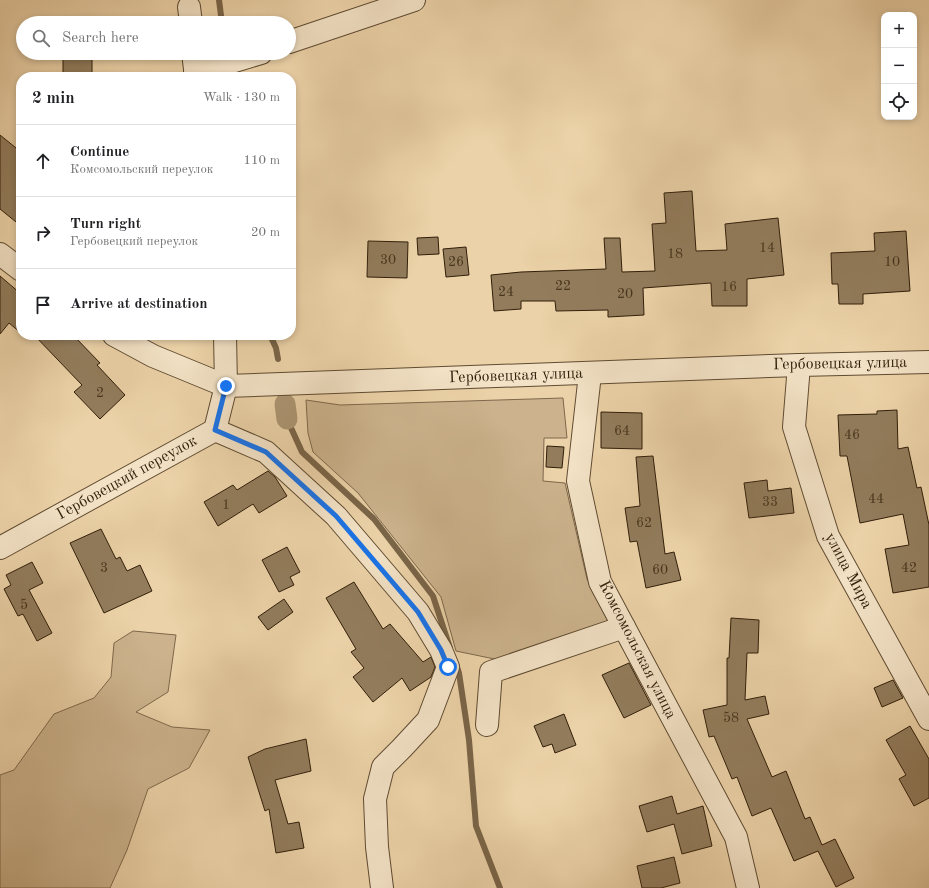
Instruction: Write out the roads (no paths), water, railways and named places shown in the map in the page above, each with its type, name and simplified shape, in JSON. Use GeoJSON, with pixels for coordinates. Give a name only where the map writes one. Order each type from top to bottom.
{"type":"FeatureCollection","features":[{"type":"Feature","properties":{"kind":"street"},"geometry":{"type":"LineString","coordinates":[[296,40],[414,0]]}},
{"type":"Feature","properties":{"kind":"street"},"geometry":{"type":"LineString","coordinates":[[195,68],[218,67],[243,60]]}},
{"type":"Feature","properties":{"kind":"street"},"geometry":{"type":"LineString","coordinates":[[0,254],[16,266]]}},
{"type":"Feature","properties":{"kind":"street","name":"Гербовецкая улица"},"geometry":{"type":"LineString","coordinates":[[123,340],[153,356],[226,386],[590,374],[799,365],[929,362]]}},
{"type":"Feature","properties":{"kind":"street","name":"Гербовецкий переулок"},"geometry":{"type":"LineString","coordinates":[[0,548],[215,430],[226,386],[225,340]]}},
{"type":"Feature","properties":{"kind":"street","name":"улица Мира"},"geometry":{"type":"LineString","coordinates":[[799,365],[794,427],[828,536],[929,720]]}},
{"type":"Feature","properties":{"kind":"street","name":"Комсомольская улица"},"geometry":{"type":"LineString","coordinates":[[590,374],[578,481],[600,582],[736,836],[748,888]]}},
{"type":"Feature","properties":{"kind":"street"},"geometry":{"type":"LineString","coordinates":[[215,430],[266,452],[336,516],[418,612],[441,650],[448,667],[428,720],[382,767],[375,798],[377,847],[382,888]]}},
{"type":"Feature","properties":{"kind":"street"},"geometry":{"type":"LineString","coordinates":[[487,725],[491,672],[624,627]]}},
{"type":"Feature","properties":{"kind":"waterway"},"geometry":{"type":"LineString","coordinates":[[219,0],[221,16]]}},
{"type":"Feature","properties":{"kind":"waterway"},"geometry":{"type":"LineString","coordinates":[[228,66],[229,72]]}},
{"type":"Feature","properties":{"kind":"waterway"},"geometry":{"type":"LineString","coordinates":[[272,340],[276,348],[278,359]]}},
{"type":"Feature","properties":{"kind":"waterway"},"geometry":{"type":"LineString","coordinates":[[285,404],[287,419]]}},
{"type":"Feature","properties":{"kind":"waterway"},"geometry":{"type":"LineString","coordinates":[[287,419],[302,452],[374,519],[433,596],[450,648]]}},
{"type":"Feature","properties":{"kind":"waterway"},"geometry":{"type":"LineString","coordinates":[[456,664],[459,673],[469,740],[476,826],[500,888]]}}]}
